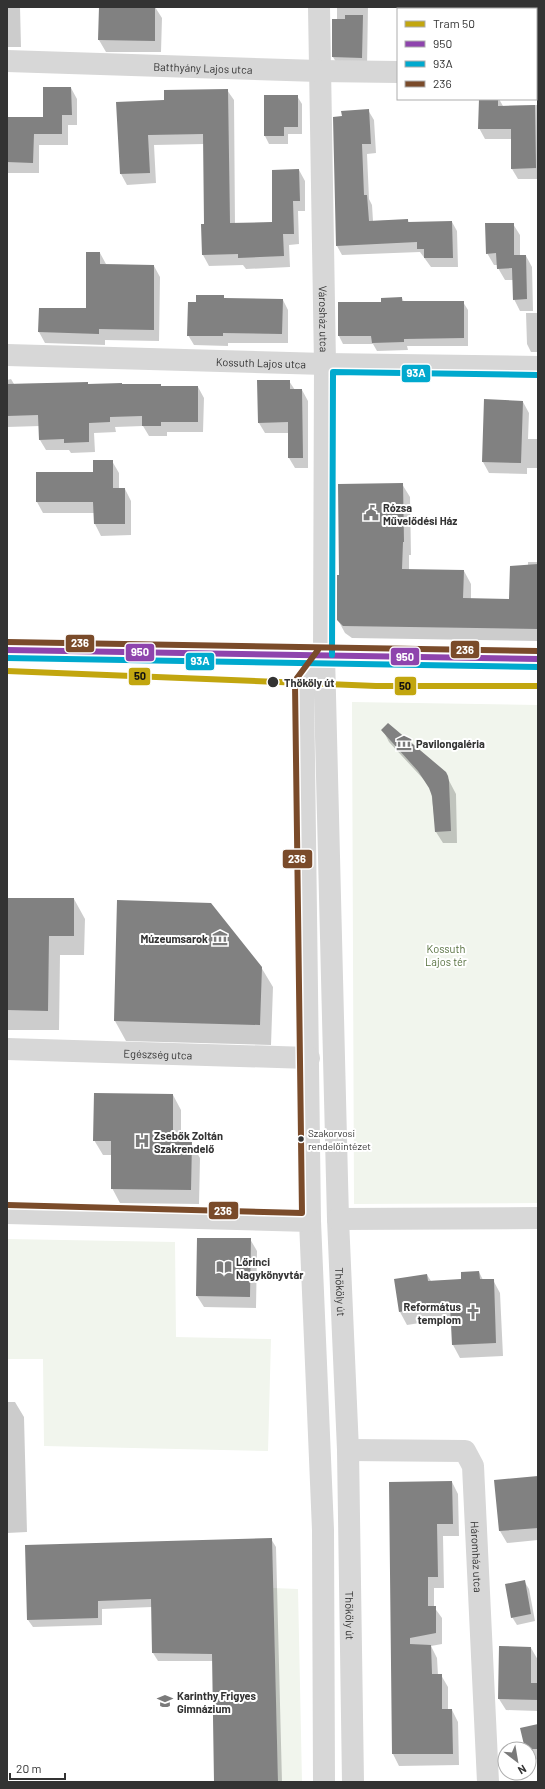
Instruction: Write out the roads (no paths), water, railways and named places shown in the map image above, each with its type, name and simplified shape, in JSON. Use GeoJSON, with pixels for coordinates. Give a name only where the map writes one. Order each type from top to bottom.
{"type":"FeatureCollection","features":[{"type":"Feature","properties":{"kind":"main road"},"geometry":{"type":"LineString","coordinates":[[7,650],[538,659]]}},
{"type":"Feature","properties":{"kind":"street","name":"Városház utca"},"geometry":{"type":"LineString","coordinates":[[319,7],[325,364],[324,655]]}},
{"type":"Feature","properties":{"kind":"street","name":"Batthyány Lajos utca"},"geometry":{"type":"LineString","coordinates":[[7,61],[319,71],[397,72]]}},
{"type":"Feature","properties":{"kind":"street","name":"Kossuth Lajos utca"},"geometry":{"type":"LineString","coordinates":[[7,355],[325,364],[538,367]]}},
{"type":"Feature","properties":{"kind":"street","name":"Thököly út"},"geometry":{"type":"LineString","coordinates":[[324,655],[338,1219],[348,1450],[353,1782]]}},
{"type":"Feature","properties":{"kind":"street"},"geometry":{"type":"LineString","coordinates":[[324,655],[303,683],[310,1221],[323,1530],[324,1782]]}},
{"type":"Feature","properties":{"kind":"street"},"geometry":{"type":"LineString","coordinates":[[305,802],[328,802]]}},
{"type":"Feature","properties":{"kind":"street","name":"Egészség utca"},"geometry":{"type":"LineString","coordinates":[[7,1048],[309,1058]]}},
{"type":"Feature","properties":{"kind":"street"},"geometry":{"type":"LineString","coordinates":[[7,1213],[310,1221]]}},
{"type":"Feature","properties":{"kind":"street"},"geometry":{"type":"LineString","coordinates":[[338,1219],[538,1218]]}},
{"type":"Feature","properties":{"kind":"street","name":"Háromház utca"},"geometry":{"type":"LineString","coordinates":[[348,1450],[465,1451],[474,1466],[488,1782]]}},
{"type":"Feature","properties":{"kind":"tram line","name":"50"},"geometry":{"type":"LineString","coordinates":[[7,671],[376,686],[538,686]]}},
{"type":"Feature","properties":{"kind":"place","name":"Rózsa Művelődési Ház"},"geometry":{"type":"Point","coordinates":[371,513]}},
{"type":"Feature","properties":{"kind":"place","name":"Thököly út"},"geometry":{"type":"Point","coordinates":[273,682]}},
{"type":"Feature","properties":{"kind":"place","name":"Pavilongaléria"},"geometry":{"type":"Point","coordinates":[404,743]}},
{"type":"Feature","properties":{"kind":"place","name":"Múzeumsarok"},"geometry":{"type":"Point","coordinates":[220,938]}},
{"type":"Feature","properties":{"kind":"place","name":"Szakorvosi rendelőintézet"},"geometry":{"type":"Point","coordinates":[301,1139]}},
{"type":"Feature","properties":{"kind":"place","name":"Zsebők Zoltán Szakrendelő"},"geometry":{"type":"Point","coordinates":[142,1141]}},
{"type":"Feature","properties":{"kind":"place","name":"Lőrinci Nagykönyvtár"},"geometry":{"type":"Point","coordinates":[224,1267]}},
{"type":"Feature","properties":{"kind":"place","name":"Református templom"},"geometry":{"type":"Point","coordinates":[473,1312]}},
{"type":"Feature","properties":{"kind":"place","name":"Karinthy Frigyes Gimnázium"},"geometry":{"type":"Point","coordinates":[165,1701]}},
{"type":"Feature","properties":{"kind":"park label","name":"Kossuth Lajos tér"},"geometry":{"type":"Point","coordinates":[446,954]}}]}
